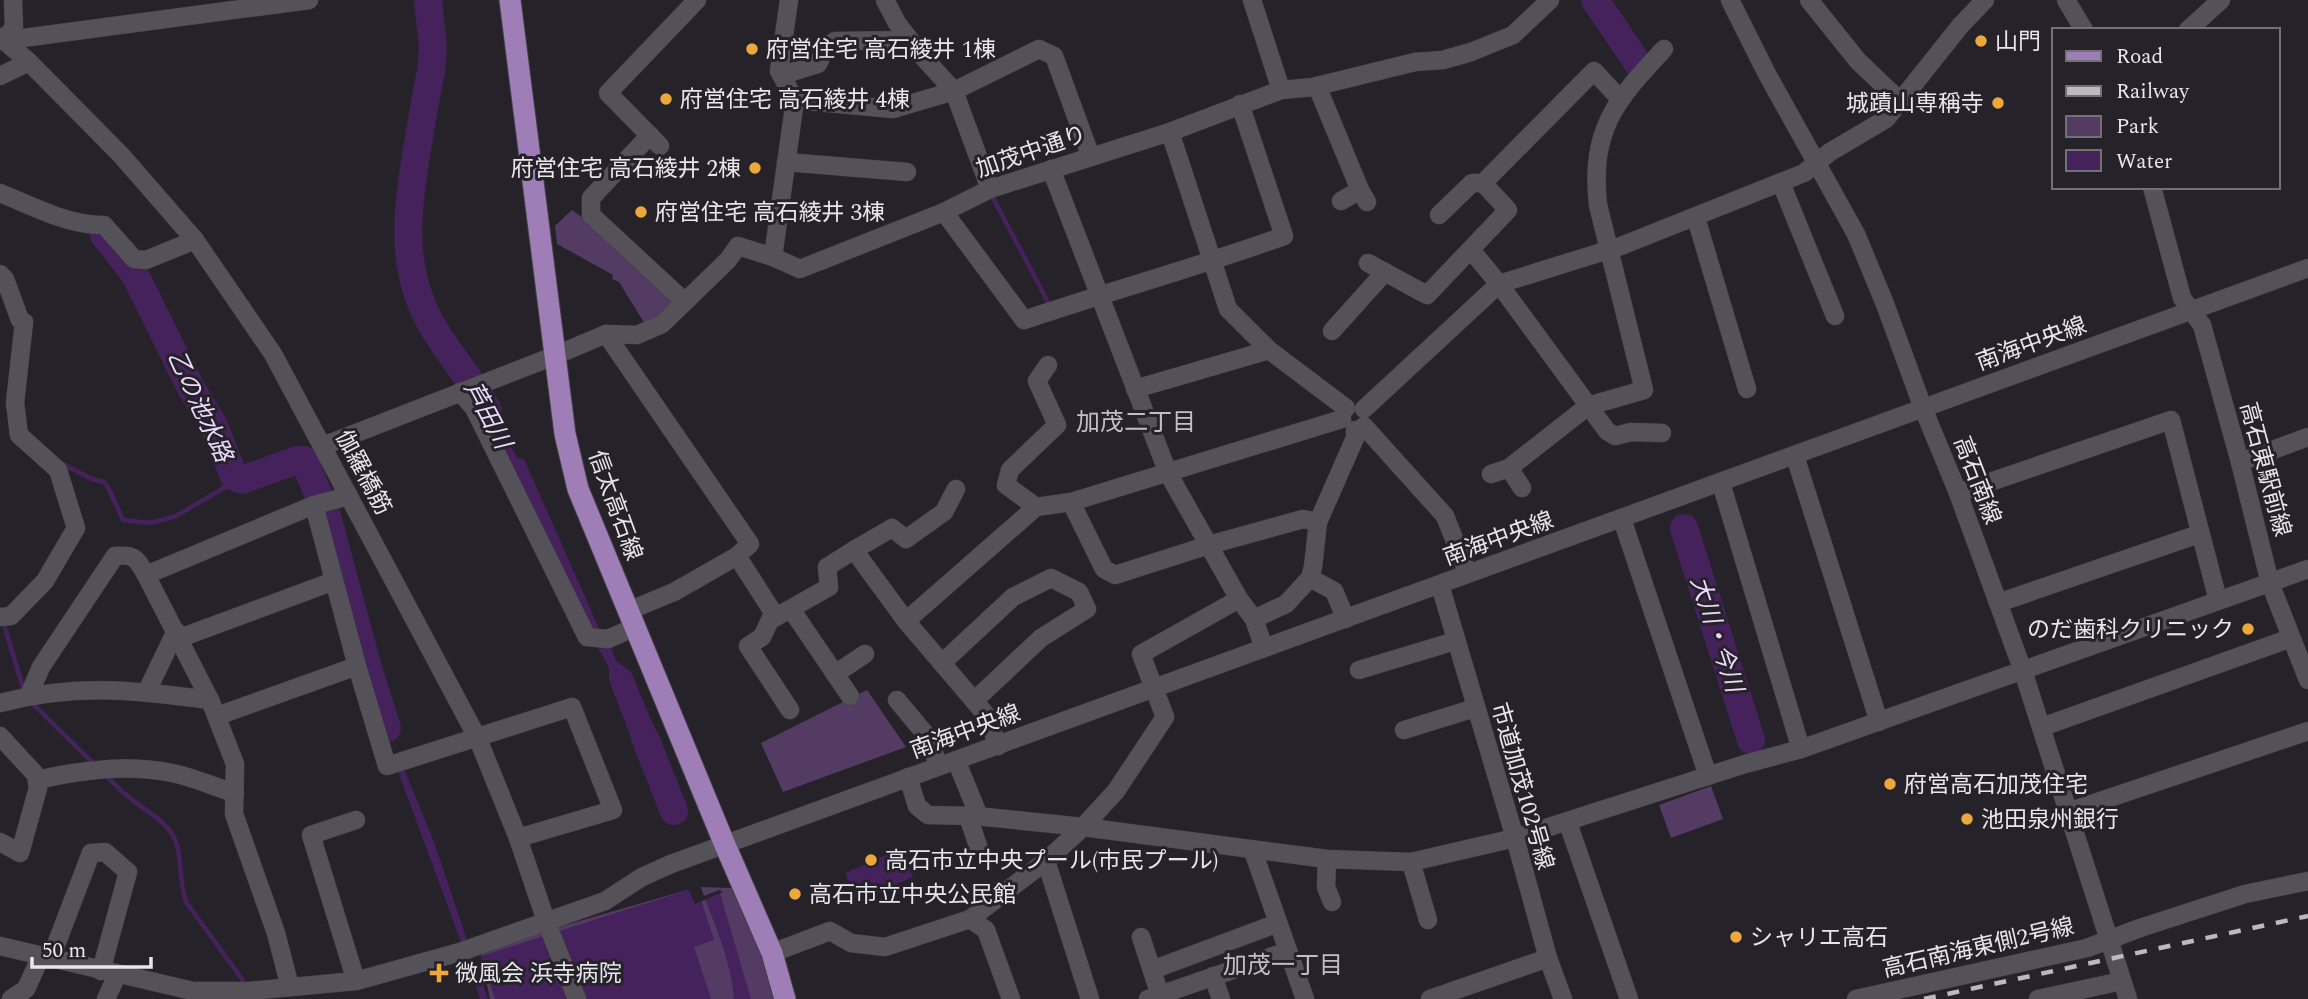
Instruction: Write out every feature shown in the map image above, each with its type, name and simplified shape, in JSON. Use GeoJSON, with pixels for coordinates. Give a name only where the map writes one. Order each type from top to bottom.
{"type":"FeatureCollection","features":[{"type":"Feature","properties":{"kind":"main road","name":"信太高石線"},"geometry":{"type":"LineString","coordinates":[[510,0],[554,356],[565,434],[578,489],[631,619],[715,848],[772,953],[785,999]]}},
{"type":"Feature","properties":{"kind":"street"},"geometry":{"type":"LineString","coordinates":[[1,40],[15,27],[13,0]]}},
{"type":"Feature","properties":{"kind":"street"},"geometry":{"type":"LineString","coordinates":[[1,40],[309,0]]}},
{"type":"Feature","properties":{"kind":"street"},"geometry":{"type":"LineString","coordinates":[[685,302],[591,215],[591,198],[655,140],[608,93],[697,0]]}},
{"type":"Feature","properties":{"kind":"street"},"geometry":{"type":"LineString","coordinates":[[773,257],[795,100],[779,71],[789,0]]}},
{"type":"Feature","properties":{"kind":"street"},"geometry":{"type":"LineString","coordinates":[[885,0],[897,23],[954,91],[990,189]]}},
{"type":"Feature","properties":{"kind":"street"},"geometry":{"type":"LineString","coordinates":[[1252,0],[1282,90]]}},
{"type":"Feature","properties":{"kind":"street","name":"加茂中通り"},"geometry":{"type":"LineString","coordinates":[[323,446],[606,334],[637,335],[662,324],[738,247],[773,257],[800,269],[944,212],[990,189],[1170,132],[1282,90],[1317,86],[1415,62],[1443,60],[1471,52],[1513,35],[1550,0]]}},
{"type":"Feature","properties":{"kind":"street","name":"高石南線"},"geometry":{"type":"LineString","coordinates":[[1730,0],[1767,74],[1856,234],[1885,304],[1958,493],[2042,727],[2128,999]]}},
{"type":"Feature","properties":{"kind":"street"},"geometry":{"type":"LineString","coordinates":[[1810,0],[1858,61],[1900,101]]}},
{"type":"Feature","properties":{"kind":"street"},"geometry":{"type":"LineString","coordinates":[[906,621],[1036,507],[1071,502],[1354,418],[1499,284],[1696,218],[1804,173],[1830,152],[1886,119],[1961,25],[1985,0]]}},
{"type":"Feature","properties":{"kind":"street"},"geometry":{"type":"LineString","coordinates":[[2066,0],[2083,28]]}},
{"type":"Feature","properties":{"kind":"street"},"geometry":{"type":"LineString","coordinates":[[2190,28],[2221,0]]}},
{"type":"Feature","properties":{"kind":"street","name":"伽羅橋筋"},"geometry":{"type":"LineString","coordinates":[[1,40],[29,62],[121,155],[195,240],[272,354],[478,738],[577,999]]}},
{"type":"Feature","properties":{"kind":"street"},"geometry":{"type":"LineString","coordinates":[[782,75],[818,64],[826,47],[835,41],[910,40]]}},
{"type":"Feature","properties":{"kind":"street"},"geometry":{"type":"LineString","coordinates":[[795,100],[893,109],[954,91],[1039,49],[1054,56],[1091,157]]}},
{"type":"Feature","properties":{"kind":"street"},"geometry":{"type":"LineString","coordinates":[[1491,474],[1509,468],[1588,406],[1644,390],[1598,205],[1595,179],[1597,149],[1607,123],[1620,99],[1664,49]]}},
{"type":"Feature","properties":{"kind":"street"},"geometry":{"type":"LineString","coordinates":[[0,76],[29,62]]}},
{"type":"Feature","properties":{"kind":"street"},"geometry":{"type":"LineString","coordinates":[[1438,215],[1472,183],[1483,183],[1594,71],[1620,99]]}},
{"type":"Feature","properties":{"kind":"street"},"geometry":{"type":"LineString","coordinates":[[1317,86],[1364,196],[1341,201]]}},
{"type":"Feature","properties":{"kind":"street"},"geometry":{"type":"LineString","coordinates":[[944,212],[1024,320],[1211,262],[1284,236],[1240,104]]}},
{"type":"Feature","properties":{"kind":"street"},"geometry":{"type":"LineString","coordinates":[[1170,132],[1228,309],[1269,350],[1354,418],[1445,516],[1468,575]]}},
{"type":"Feature","properties":{"kind":"street"},"geometry":{"type":"LineString","coordinates":[[786,162],[907,172]]}},
{"type":"Feature","properties":{"kind":"street"},"geometry":{"type":"LineString","coordinates":[[1051,169],[1168,472],[1239,599],[1254,619],[1264,648]]}},
{"type":"Feature","properties":{"kind":"street"},"geometry":{"type":"LineString","coordinates":[[1368,263],[1427,295],[1508,210],[1483,183]]}},
{"type":"Feature","properties":{"kind":"street"},"geometry":{"type":"LineString","coordinates":[[1781,183],[1835,316]]}},
{"type":"Feature","properties":{"kind":"street","name":"高石東駅前線"},"geometry":{"type":"LineString","coordinates":[[2153,189],[2182,298],[2202,325],[2241,461],[2270,583],[2308,680]]}},
{"type":"Feature","properties":{"kind":"street"},"geometry":{"type":"LineString","coordinates":[[0,193],[67,219],[89,225],[104,225],[134,258],[146,260],[195,240]]}},
{"type":"Feature","properties":{"kind":"street"},"geometry":{"type":"LineString","coordinates":[[1696,218],[1748,389]]}},
{"type":"Feature","properties":{"kind":"street"},"geometry":{"type":"LineString","coordinates":[[1471,250],[1499,284],[1606,431],[1615,436],[1631,432],[1662,433]]}},
{"type":"Feature","properties":{"kind":"street","name":"南海中央線"},"geometry":{"type":"LineString","coordinates":[[0,946],[191,995],[356,981],[466,950],[605,901],[642,877],[671,864],[2308,268]]}},
{"type":"Feature","properties":{"kind":"street"},"geometry":{"type":"LineString","coordinates":[[1332,331],[1385,272]]}},
{"type":"Feature","properties":{"kind":"street"},"geometry":{"type":"LineString","coordinates":[[0,274],[5,279],[20,320],[24,322],[15,403],[19,435],[58,470],[76,528],[45,581],[11,616],[0,617]]}},
{"type":"Feature","properties":{"kind":"street"},"geometry":{"type":"LineString","coordinates":[[469,388],[474,408],[587,637],[600,638],[737,556],[750,544],[606,334]]}},
{"type":"Feature","properties":{"kind":"street"},"geometry":{"type":"LineString","coordinates":[[1135,389],[1269,350]]}},
{"type":"Feature","properties":{"kind":"street"},"geometry":{"type":"LineString","coordinates":[[1036,507],[1006,485],[1010,470],[1057,425],[1037,381],[1048,365]]}},
{"type":"Feature","properties":{"kind":"street"},"geometry":{"type":"LineString","coordinates":[[1254,619],[1286,604],[1310,578],[1318,522],[1354,438],[1354,418]]}},
{"type":"Feature","properties":{"kind":"street"},"geometry":{"type":"LineString","coordinates":[[1958,493],[2171,420],[2218,600]]}},
{"type":"Feature","properties":{"kind":"street"},"geometry":{"type":"LineString","coordinates":[[2241,461],[2308,437]]}},
{"type":"Feature","properties":{"kind":"street"},"geometry":{"type":"LineString","coordinates":[[1795,456],[1879,722]]}},
{"type":"Feature","properties":{"kind":"street"},"geometry":{"type":"LineString","coordinates":[[1509,468],[1521,488]]}},
{"type":"Feature","properties":{"kind":"street"},"geometry":{"type":"LineString","coordinates":[[1721,483],[1801,749]]}},
{"type":"Feature","properties":{"kind":"street"},"geometry":{"type":"LineString","coordinates":[[779,704],[748,646],[762,637],[770,620],[829,587],[827,567],[892,528],[906,539],[944,512],[956,489]]}},
{"type":"Feature","properties":{"kind":"street"},"geometry":{"type":"LineString","coordinates":[[146,575],[318,504],[349,496]]}},
{"type":"Feature","properties":{"kind":"street"},"geometry":{"type":"LineString","coordinates":[[1071,502],[1104,569],[1115,575],[1303,519],[1318,522]]}},
{"type":"Feature","properties":{"kind":"street"},"geometry":{"type":"LineString","coordinates":[[318,504],[334,581],[387,766],[572,708],[613,810],[518,838]]}},
{"type":"Feature","properties":{"kind":"street"},"geometry":{"type":"LineString","coordinates":[[1622,519],[1708,776]]}},
{"type":"Feature","properties":{"kind":"street"},"geometry":{"type":"LineString","coordinates":[[1998,603],[2199,534]]}},
{"type":"Feature","properties":{"kind":"street"},"geometry":{"type":"LineString","coordinates":[[854,550],[906,621],[987,716],[998,746]]}},
{"type":"Feature","properties":{"kind":"street"},"geometry":{"type":"LineString","coordinates":[[26,696],[41,667],[115,556],[128,555],[138,560],[178,634],[213,708],[235,765],[234,814],[276,933],[290,987]]}},
{"type":"Feature","properties":{"kind":"street"},"geometry":{"type":"LineString","coordinates":[[737,556],[835,674],[850,696]]}},
{"type":"Feature","properties":{"kind":"street"},"geometry":{"type":"LineString","coordinates":[[908,777],[917,806],[928,815],[972,816],[1083,827],[1327,859],[1411,862],[1515,838],[1801,749],[2308,569]]}},
{"type":"Feature","properties":{"kind":"street"},"geometry":{"type":"LineString","coordinates":[[942,663],[1013,597],[1051,578],[1079,592],[1087,609],[1041,638],[974,701]]}},
{"type":"Feature","properties":{"kind":"street"},"geometry":{"type":"LineString","coordinates":[[1310,578],[1334,591],[1346,619]]}},
{"type":"Feature","properties":{"kind":"street"},"geometry":{"type":"LineString","coordinates":[[147,691],[178,634],[334,581]]}},
{"type":"Feature","properties":{"kind":"street","name":"市道加茂102号線"},"geometry":{"type":"LineString","coordinates":[[1440,585],[1548,958],[1563,999]]}},
{"type":"Feature","properties":{"kind":"street"},"geometry":{"type":"LineString","coordinates":[[772,953],[830,931],[851,943],[885,947],[970,919],[1046,860],[1083,827],[1116,791],[1165,717],[1141,654],[1239,599]]}},
{"type":"Feature","properties":{"kind":"street"},"geometry":{"type":"LineString","coordinates":[[2042,727],[2291,638]]}},
{"type":"Feature","properties":{"kind":"street"},"geometry":{"type":"LineString","coordinates":[[1359,670],[1455,641]]}},
{"type":"Feature","properties":{"kind":"street"},"geometry":{"type":"LineString","coordinates":[[835,674],[865,654]]}},
{"type":"Feature","properties":{"kind":"street"},"geometry":{"type":"LineString","coordinates":[[0,704],[26,696],[76,689],[147,691],[213,708],[357,666]]}},
{"type":"Feature","properties":{"kind":"street"},"geometry":{"type":"LineString","coordinates":[[897,700],[948,763],[976,809],[970,822],[979,849]]}},
{"type":"Feature","properties":{"kind":"street"},"geometry":{"type":"LineString","coordinates":[[1404,730],[1475,708]]}},
{"type":"Feature","properties":{"kind":"street"},"geometry":{"type":"LineString","coordinates":[[2068,812],[2308,731]]}},
{"type":"Feature","properties":{"kind":"street"},"geometry":{"type":"LineString","coordinates":[[0,736],[36,775],[38,788],[20,853],[0,842]]}},
{"type":"Feature","properties":{"kind":"street"},"geometry":{"type":"LineString","coordinates":[[37,780],[70,772],[111,767],[172,773],[235,793]]}},
{"type":"Feature","properties":{"kind":"street"},"geometry":{"type":"LineString","coordinates":[[356,820],[311,835],[356,981]]}},
{"type":"Feature","properties":{"kind":"street"},"geometry":{"type":"LineString","coordinates":[[1568,822],[1629,999]]}},
{"type":"Feature","properties":{"kind":"street"},"geometry":{"type":"LineString","coordinates":[[1253,851],[1305,999]]}},
{"type":"Feature","properties":{"kind":"street"},"geometry":{"type":"LineString","coordinates":[[11,999],[26,989],[46,957],[91,853],[105,852],[128,872],[106,999]]}},
{"type":"Feature","properties":{"kind":"street"},"geometry":{"type":"LineString","coordinates":[[1327,859],[1326,887],[1332,902]]}},
{"type":"Feature","properties":{"kind":"street"},"geometry":{"type":"LineString","coordinates":[[1046,860],[1090,999]]}},
{"type":"Feature","properties":{"kind":"street"},"geometry":{"type":"LineString","coordinates":[[1411,862],[1428,920]]}},
{"type":"Feature","properties":{"kind":"street","name":"高石南海東側2号線"},"geometry":{"type":"LineString","coordinates":[[1856,999],[2087,948],[2245,894],[2308,881]]}},
{"type":"Feature","properties":{"kind":"street"},"geometry":{"type":"LineString","coordinates":[[970,919],[986,930],[1011,999]]}},
{"type":"Feature","properties":{"kind":"street"},"geometry":{"type":"LineString","coordinates":[[1152,970],[1278,923]]}},
{"type":"Feature","properties":{"kind":"street"},"geometry":{"type":"LineString","coordinates":[[1142,937],[1152,970],[1154,997],[1288,951]]}},
{"type":"Feature","properties":{"kind":"street"},"geometry":{"type":"LineString","coordinates":[[1430,999],[1548,958]]}},
{"type":"Feature","properties":{"kind":"street"},"geometry":{"type":"LineString","coordinates":[[1213,976],[1222,999]]}},
{"type":"Feature","properties":{"kind":"street"},"geometry":{"type":"LineString","coordinates":[[2038,999],[2122,981]]}},
{"type":"Feature","properties":{"kind":"green space"},"geometry":{"type":"Polygon","coordinates":[[[572,210],[592,224],[671,297],[671,309],[645,324],[619,282],[612,279],[613,275],[557,244],[555,226],[572,210]]]}},
{"type":"Feature","properties":{"kind":"green space"},"geometry":{"type":"Polygon","coordinates":[[[867,690],[906,747],[783,792],[761,743],[867,690]]]}},
{"type":"Feature","properties":{"kind":"green space"},"geometry":{"type":"Polygon","coordinates":[[[1711,786],[1723,819],[1671,838],[1659,805],[1711,786]]]}},
{"type":"Feature","properties":{"kind":"green space"},"geometry":{"type":"Polygon","coordinates":[[[697,887],[733,888],[757,944],[776,999],[490,999],[481,956],[483,949],[697,887]]]}},
{"type":"Feature","properties":{"kind":"water"},"geometry":{"type":"Polygon","coordinates":[[[483,390],[517,458],[524,459],[601,633],[593,633],[471,396],[483,390]]]}},
{"type":"Feature","properties":{"kind":"water"},"geometry":{"type":"Polygon","coordinates":[[[595,642],[609,643],[616,661],[631,672],[671,767],[646,777],[609,680],[609,668],[595,642]]]}},
{"type":"Feature","properties":{"kind":"water"},"geometry":{"type":"Polygon","coordinates":[[[404,769],[434,842],[467,940],[461,942],[398,771],[404,769]]]}},
{"type":"Feature","properties":{"kind":"water"},"geometry":{"type":"Polygon","coordinates":[[[671,785],[681,809],[669,814],[659,790],[671,785]]]}},
{"type":"Feature","properties":{"kind":"water"},"geometry":{"type":"Polygon","coordinates":[[[900,849],[913,877],[857,901],[845,873],[900,849]]]}},
{"type":"Feature","properties":{"kind":"water"},"geometry":{"type":"Polygon","coordinates":[[[697,887],[714,940],[694,947],[711,999],[495,999],[481,956],[697,887]]]}},
{"type":"Feature","properties":{"kind":"water"},"geometry":{"type":"Polygon","coordinates":[[[720,893],[751,999],[734,999],[727,960],[705,899],[720,893]]]}},
{"type":"Feature","properties":{"kind":"water"},"geometry":{"type":"Polygon","coordinates":[[[472,954],[488,999],[480,999],[470,969],[463,958],[472,954]]]}},
{"type":"Feature","properties":{"kind":"pier"},"geometry":{"type":"Polygon","coordinates":[[[696,883],[700,885],[704,896],[719,890],[723,892],[695,904],[687,886],[696,883]]]}},
{"type":"Feature","properties":{"kind":"waterway","name":"芦田川"},"geometry":{"type":"LineString","coordinates":[[428,0],[433,48],[410,199],[410,260],[420,301],[430,322],[488,411]]}},
{"type":"Feature","properties":{"kind":"waterway","name":"大川・今川"},"geometry":{"type":"LineString","coordinates":[[1595,0],[1641,68]]}},
{"type":"Feature","properties":{"kind":"waterway"},"geometry":{"type":"LineString","coordinates":[[991,194],[1049,304]]}},
{"type":"Feature","properties":{"kind":"waterway","name":"乙の池水路"},"geometry":{"type":"LineString","coordinates":[[104,235],[134,273],[191,388],[214,426],[234,477],[242,480],[297,460],[304,460],[326,513],[387,728]]}},
{"type":"Feature","properties":{"kind":"waterway"},"geometry":{"type":"LineString","coordinates":[[61,463],[92,479],[104,482],[123,520],[150,523],[176,516],[229,485],[234,477]]}},
{"type":"Feature","properties":{"kind":"waterway","name":"大川・今川"},"geometry":{"type":"LineString","coordinates":[[1684,528],[1751,740]]}},
{"type":"Feature","properties":{"kind":"waterway"},"geometry":{"type":"LineString","coordinates":[[5,628],[24,691]]}},
{"type":"Feature","properties":{"kind":"waterway"},"geometry":{"type":"LineString","coordinates":[[33,704],[93,763]]}},
{"type":"Feature","properties":{"kind":"waterway","name":"芦田川"},"geometry":{"type":"LineString","coordinates":[[645,738],[674,811]]}},
{"type":"Feature","properties":{"kind":"waterway"},"geometry":{"type":"LineString","coordinates":[[105,775],[161,821],[172,834],[178,850],[186,902],[244,984]]}},
{"type":"Feature","properties":{"kind":"railway"},"geometry":{"type":"LineString","coordinates":[[1924,999],[2308,916]]}},
{"type":"Feature","properties":{"kind":"place","name":"山門"},"geometry":{"type":"Point","coordinates":[1981,41]}},
{"type":"Feature","properties":{"kind":"place","name":"府営住宅 高石綾井 1棟"},"geometry":{"type":"Point","coordinates":[752,49]}},
{"type":"Feature","properties":{"kind":"place","name":"府営住宅 高石綾井 4棟"},"geometry":{"type":"Point","coordinates":[666,99]}},
{"type":"Feature","properties":{"kind":"place","name":"城蹟山専稱寺"},"geometry":{"type":"Point","coordinates":[1998,103]}},
{"type":"Feature","properties":{"kind":"place","name":"府営住宅 高石綾井 2棟"},"geometry":{"type":"Point","coordinates":[755,168]}},
{"type":"Feature","properties":{"kind":"place","name":"府営住宅 高石綾井 3棟"},"geometry":{"type":"Point","coordinates":[641,212]}},
{"type":"Feature","properties":{"kind":"place","name":"のだ歯科クリニック"},"geometry":{"type":"Point","coordinates":[2248,629]}},
{"type":"Feature","properties":{"kind":"place","name":"府営高石加茂住宅"},"geometry":{"type":"Point","coordinates":[1890,784]}},
{"type":"Feature","properties":{"kind":"place","name":"池田泉州銀行"},"geometry":{"type":"Point","coordinates":[1967,819]}},
{"type":"Feature","properties":{"kind":"place","name":"高石市立中央プール(市民プール)"},"geometry":{"type":"Point","coordinates":[871,860]}},
{"type":"Feature","properties":{"kind":"place","name":"高石市立中央公民館"},"geometry":{"type":"Point","coordinates":[795,894]}},
{"type":"Feature","properties":{"kind":"place","name":"シャリエ高石"},"geometry":{"type":"Point","coordinates":[1736,937]}},
{"type":"Feature","properties":{"kind":"place","name":"微風会 浜寺病院"},"geometry":{"type":"Point","coordinates":[439,973]}},
{"type":"Feature","properties":{"kind":"district","name":"加茂二丁目"},"geometry":{"type":"Point","coordinates":[1136,422]}},
{"type":"Feature","properties":{"kind":"district","name":"加茂一丁目"},"geometry":{"type":"Point","coordinates":[1283,965]}}]}
